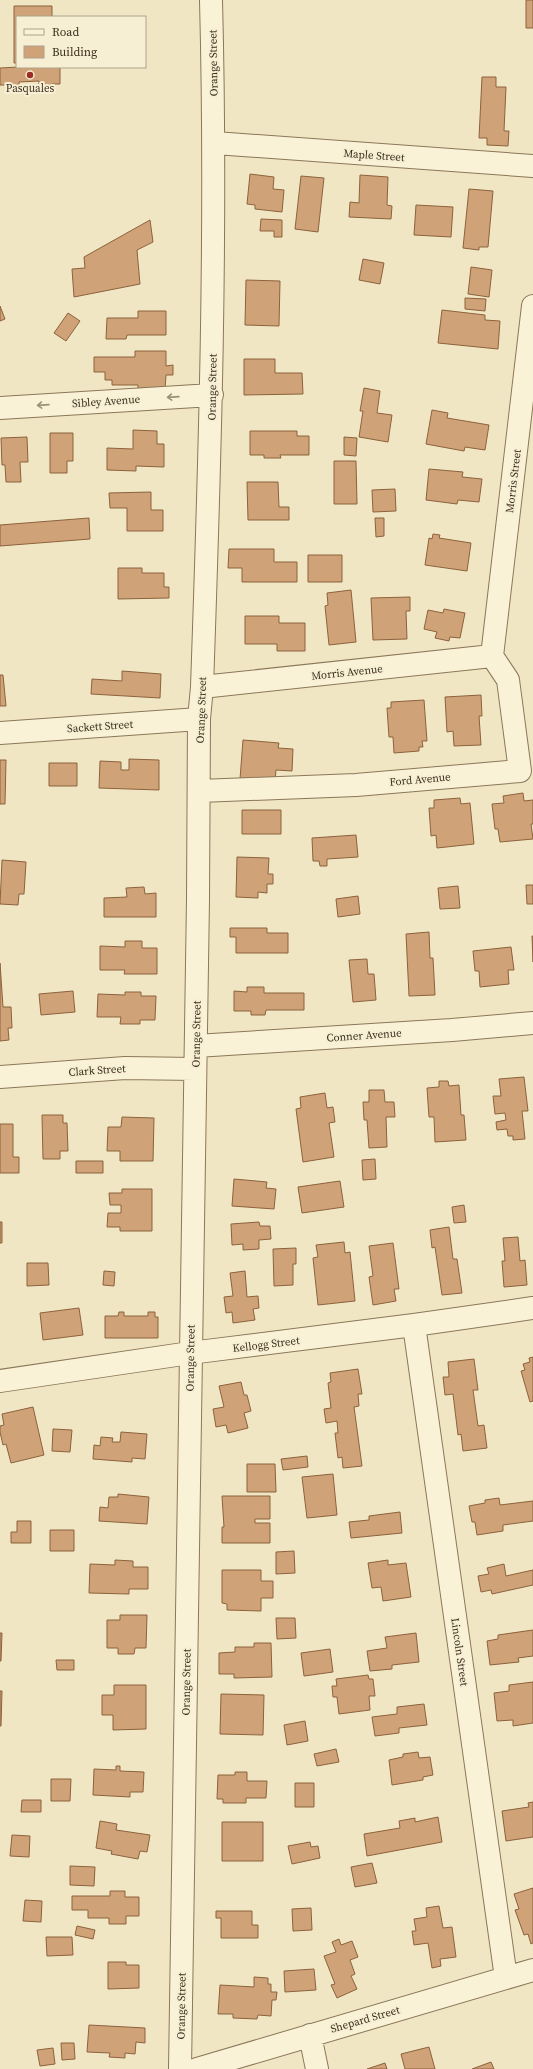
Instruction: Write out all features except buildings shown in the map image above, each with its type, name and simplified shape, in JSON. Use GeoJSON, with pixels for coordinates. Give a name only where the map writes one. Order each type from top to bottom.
{"type":"FeatureCollection","features":[{"type":"Feature","properties":{"kind":"street","name":"Orange Street"},"geometry":{"type":"LineString","coordinates":[[180,2069],[190,1353],[200,791],[199,719],[202,687],[212,395],[215,143],[211,0]]}},
{"type":"Feature","properties":{"kind":"street","name":"Maple Street"},"geometry":{"type":"LineString","coordinates":[[215,143],[533,166]]}},
{"type":"Feature","properties":{"kind":"street","name":"Morris Street"},"geometry":{"type":"LineString","coordinates":[[492,656],[533,306]]}},
{"type":"Feature","properties":{"kind":"street","name":"Sibley Avenue"},"geometry":{"type":"LineString","coordinates":[[0,408],[212,395]]}},
{"type":"Feature","properties":{"kind":"street","name":"Morris Avenue"},"geometry":{"type":"LineString","coordinates":[[202,687],[492,656]]}},
{"type":"Feature","properties":{"kind":"street","name":"Ford Avenue"},"geometry":{"type":"LineString","coordinates":[[200,791],[356,785],[520,771],[508,680],[492,656]]}},
{"type":"Feature","properties":{"kind":"street","name":"Sackett Street"},"geometry":{"type":"LineString","coordinates":[[0,733],[199,719]]}},
{"type":"Feature","properties":{"kind":"street","name":"Conner Avenue"},"geometry":{"type":"LineString","coordinates":[[196,1046],[452,1030],[533,1023]]}},
{"type":"Feature","properties":{"kind":"street","name":"Clark Street"},"geometry":{"type":"LineString","coordinates":[[0,1077],[125,1068],[195,1069]]}},
{"type":"Feature","properties":{"kind":"street","name":"Kellogg Street"},"geometry":{"type":"LineString","coordinates":[[0,1381],[190,1353],[414,1325],[533,1308]]}},
{"type":"Feature","properties":{"kind":"street","name":"Lincoln Street"},"geometry":{"type":"LineString","coordinates":[[414,1325],[506,1978]]}},
{"type":"Feature","properties":{"kind":"street","name":"Shepard Street"},"geometry":{"type":"LineString","coordinates":[[197,2069],[533,1970]]}},
{"type":"Feature","properties":{"kind":"street"},"geometry":{"type":"LineString","coordinates":[[310,2035],[317,2069]]}},
{"type":"Feature","properties":{"kind":"place","name":"Pasquales"},"geometry":{"type":"Point","coordinates":[30,75]}}]}
